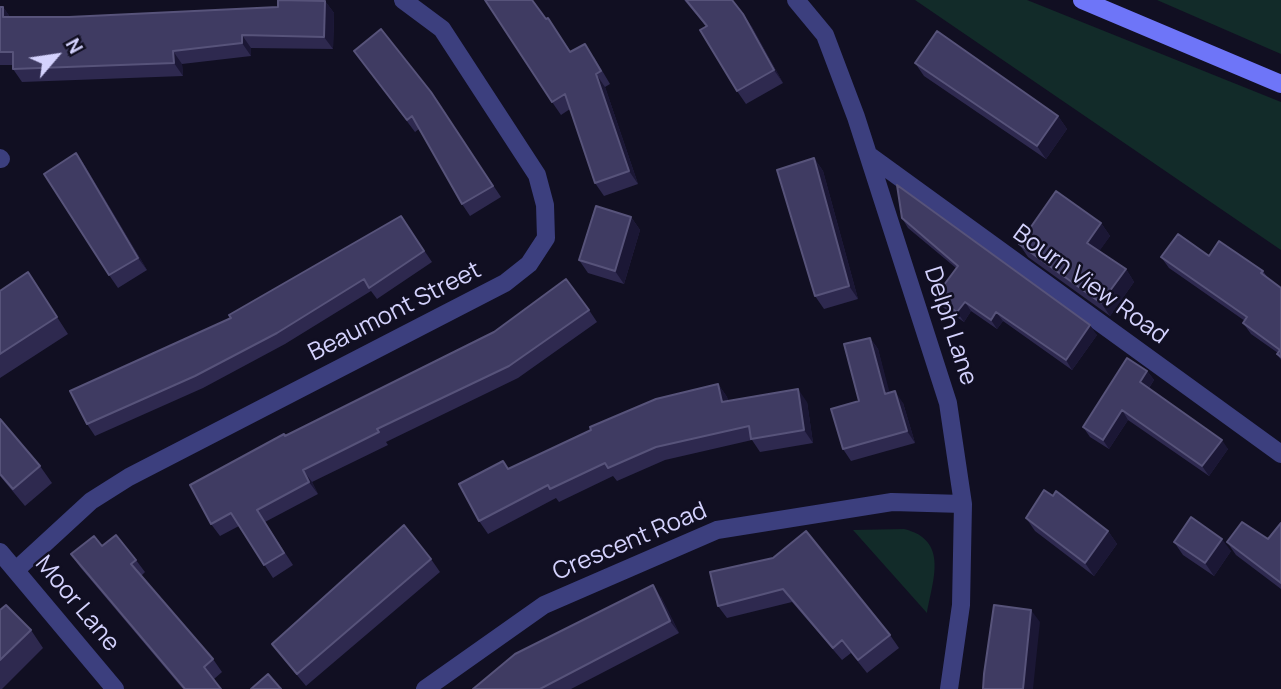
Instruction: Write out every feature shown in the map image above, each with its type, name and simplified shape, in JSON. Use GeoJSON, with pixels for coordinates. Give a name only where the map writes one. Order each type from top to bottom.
{"type":"FeatureCollection","features":[{"type":"Feature","properties":{"kind":"main road"},"geometry":{"type":"LineString","coordinates":[[1082,0],[1281,84]]}},
{"type":"Feature","properties":{"kind":"street","name":"Beaumont Street"},"geometry":{"type":"LineString","coordinates":[[16,570],[91,501],[119,483],[505,283],[534,256],[546,238],[545,205],[537,175],[442,29],[403,0]]}},
{"type":"Feature","properties":{"kind":"street","name":"Delph Lane"},"geometry":{"type":"LineString","coordinates":[[796,0],[825,35],[870,156],[948,403],[963,504],[961,605],[949,689]]}},
{"type":"Feature","properties":{"kind":"street","name":"Bourn View Road"},"geometry":{"type":"LineString","coordinates":[[870,156],[1281,454]]}},
{"type":"Feature","properties":{"kind":"street","name":"Crescent Road"},"geometry":{"type":"LineString","coordinates":[[425,689],[544,605],[717,530],[892,502],[963,504]]}},
{"type":"Feature","properties":{"kind":"street","name":"Moor Lane"},"geometry":{"type":"LineString","coordinates":[[0,552],[115,689]]}},
{"type":"Feature","properties":{"kind":"green space"},"geometry":{"type":"Polygon","coordinates":[[[915,0],[1027,0],[1281,102],[1281,250],[915,0]]]}},
{"type":"Feature","properties":{"kind":"green space"},"geometry":{"type":"Polygon","coordinates":[[[1157,0],[1281,0],[1281,54],[1157,0]]]}},
{"type":"Feature","properties":{"kind":"green space"},"geometry":{"type":"Polygon","coordinates":[[[904,529],[918,534],[933,551],[934,574],[927,613],[853,530],[904,529]]]}},
{"type":"Feature","properties":{"kind":"building"},"geometry":{"type":"Polygon","coordinates":[[[278,0],[325,1],[324,37],[242,35],[242,43],[173,51],[174,63],[13,69],[13,52],[0,52],[0,7],[3,7],[3,17],[69,17],[278,7],[278,0]]]}},
{"type":"Feature","properties":{"kind":"building"},"geometry":{"type":"Polygon","coordinates":[[[485,0],[532,0],[546,19],[548,18],[570,52],[585,44],[601,71],[596,74],[629,171],[595,183],[565,94],[552,102],[485,0]]]}},
{"type":"Feature","properties":{"kind":"building"},"geometry":{"type":"Polygon","coordinates":[[[686,0],[732,0],[743,14],[774,70],[737,91],[700,30],[707,26],[686,0]]]}},
{"type":"Feature","properties":{"kind":"building"},"geometry":{"type":"Polygon","coordinates":[[[381,29],[431,92],[493,186],[462,204],[412,116],[407,120],[354,51],[381,29]]]}},
{"type":"Feature","properties":{"kind":"building"},"geometry":{"type":"Polygon","coordinates":[[[937,31],[1058,116],[1037,146],[915,63],[937,31]]]}},
{"type":"Feature","properties":{"kind":"building"},"geometry":{"type":"Polygon","coordinates":[[[76,153],[138,258],[109,275],[44,174],[76,153]]]}},
{"type":"Feature","properties":{"kind":"building"},"geometry":{"type":"Polygon","coordinates":[[[814,158],[849,286],[815,296],[777,170],[814,158]]]}},
{"type":"Feature","properties":{"kind":"building"},"geometry":{"type":"Polygon","coordinates":[[[897,185],[1090,325],[1066,360],[996,312],[991,320],[965,302],[957,312],[935,297],[958,266],[902,218],[897,185]]]}},
{"type":"Feature","properties":{"kind":"building"},"geometry":{"type":"Polygon","coordinates":[[[1056,191],[1101,223],[1087,243],[1126,269],[1101,303],[1019,244],[1056,191]]]}},
{"type":"Feature","properties":{"kind":"building"},"geometry":{"type":"Polygon","coordinates":[[[596,206],[631,217],[615,271],[579,260],[596,206]]]}},
{"type":"Feature","properties":{"kind":"building"},"geometry":{"type":"Polygon","coordinates":[[[401,216],[424,251],[369,288],[364,279],[277,333],[195,376],[87,424],[70,391],[231,318],[229,315],[401,216]]]}},
{"type":"Feature","properties":{"kind":"building"},"geometry":{"type":"Polygon","coordinates":[[[1178,234],[1209,256],[1219,241],[1263,271],[1261,273],[1281,288],[1281,357],[1277,354],[1280,350],[1243,323],[1247,317],[1161,257],[1178,234]]]}},
{"type":"Feature","properties":{"kind":"building"},"geometry":{"type":"Polygon","coordinates":[[[28,272],[57,317],[0,354],[0,291],[28,272]]]}},
{"type":"Feature","properties":{"kind":"building"},"geometry":{"type":"Polygon","coordinates":[[[566,279],[589,310],[509,366],[377,429],[379,432],[303,470],[309,482],[257,510],[284,553],[264,565],[231,513],[211,524],[190,485],[284,434],[285,436],[494,332],[566,279]]]}},
{"type":"Feature","properties":{"kind":"building"},"geometry":{"type":"Polygon","coordinates":[[[870,338],[885,394],[895,391],[907,431],[843,449],[831,409],[859,401],[844,344],[870,338]]]}},
{"type":"Feature","properties":{"kind":"building"},"geometry":{"type":"Polygon","coordinates":[[[1127,358],[1147,371],[1140,382],[1222,440],[1202,466],[1122,410],[1103,440],[1083,427],[1127,358]]]}},
{"type":"Feature","properties":{"kind":"building"},"geometry":{"type":"Polygon","coordinates":[[[718,384],[722,402],[798,389],[804,430],[751,439],[749,426],[656,447],[608,468],[605,463],[550,489],[548,485],[479,521],[459,484],[503,461],[508,469],[591,430],[590,427],[656,399],[718,384]]]}},
{"type":"Feature","properties":{"kind":"building"},"geometry":{"type":"Polygon","coordinates":[[[0,419],[40,466],[13,489],[0,474],[0,419]]]}},
{"type":"Feature","properties":{"kind":"building"},"geometry":{"type":"Polygon","coordinates":[[[1044,490],[1053,496],[1056,491],[1108,531],[1085,563],[1026,518],[1044,490]]]}},
{"type":"Feature","properties":{"kind":"building"},"geometry":{"type":"Polygon","coordinates":[[[1191,517],[1222,539],[1205,563],[1174,542],[1191,517]]]}},
{"type":"Feature","properties":{"kind":"building"},"geometry":{"type":"Polygon","coordinates":[[[1242,522],[1268,539],[1281,523],[1281,583],[1227,542],[1242,522]]]}},
{"type":"Feature","properties":{"kind":"building"},"geometry":{"type":"Polygon","coordinates":[[[404,525],[431,559],[297,674],[272,644],[404,525]]]}},
{"type":"Feature","properties":{"kind":"building"},"geometry":{"type":"Polygon","coordinates":[[[806,531],[890,635],[858,660],[842,640],[833,648],[783,589],[718,606],[710,572],[773,558],[806,531]]]}},
{"type":"Feature","properties":{"kind":"building"},"geometry":{"type":"Polygon","coordinates":[[[116,535],[136,560],[131,564],[213,659],[204,667],[221,689],[185,689],[71,554],[94,536],[102,546],[116,535]]]}},
{"type":"Feature","properties":{"kind":"building"},"geometry":{"type":"Polygon","coordinates":[[[653,585],[670,621],[540,689],[473,689],[515,654],[653,585]]]}},
{"type":"Feature","properties":{"kind":"building"},"geometry":{"type":"Polygon","coordinates":[[[6,605],[31,630],[0,660],[0,610],[6,605]]]}},
{"type":"Feature","properties":{"kind":"building"},"geometry":{"type":"Polygon","coordinates":[[[994,605],[1031,610],[1023,689],[983,689],[994,605]]]}},
{"type":"Feature","properties":{"kind":"building"},"geometry":{"type":"Polygon","coordinates":[[[268,674],[281,689],[251,689],[268,674]]]}}]}
